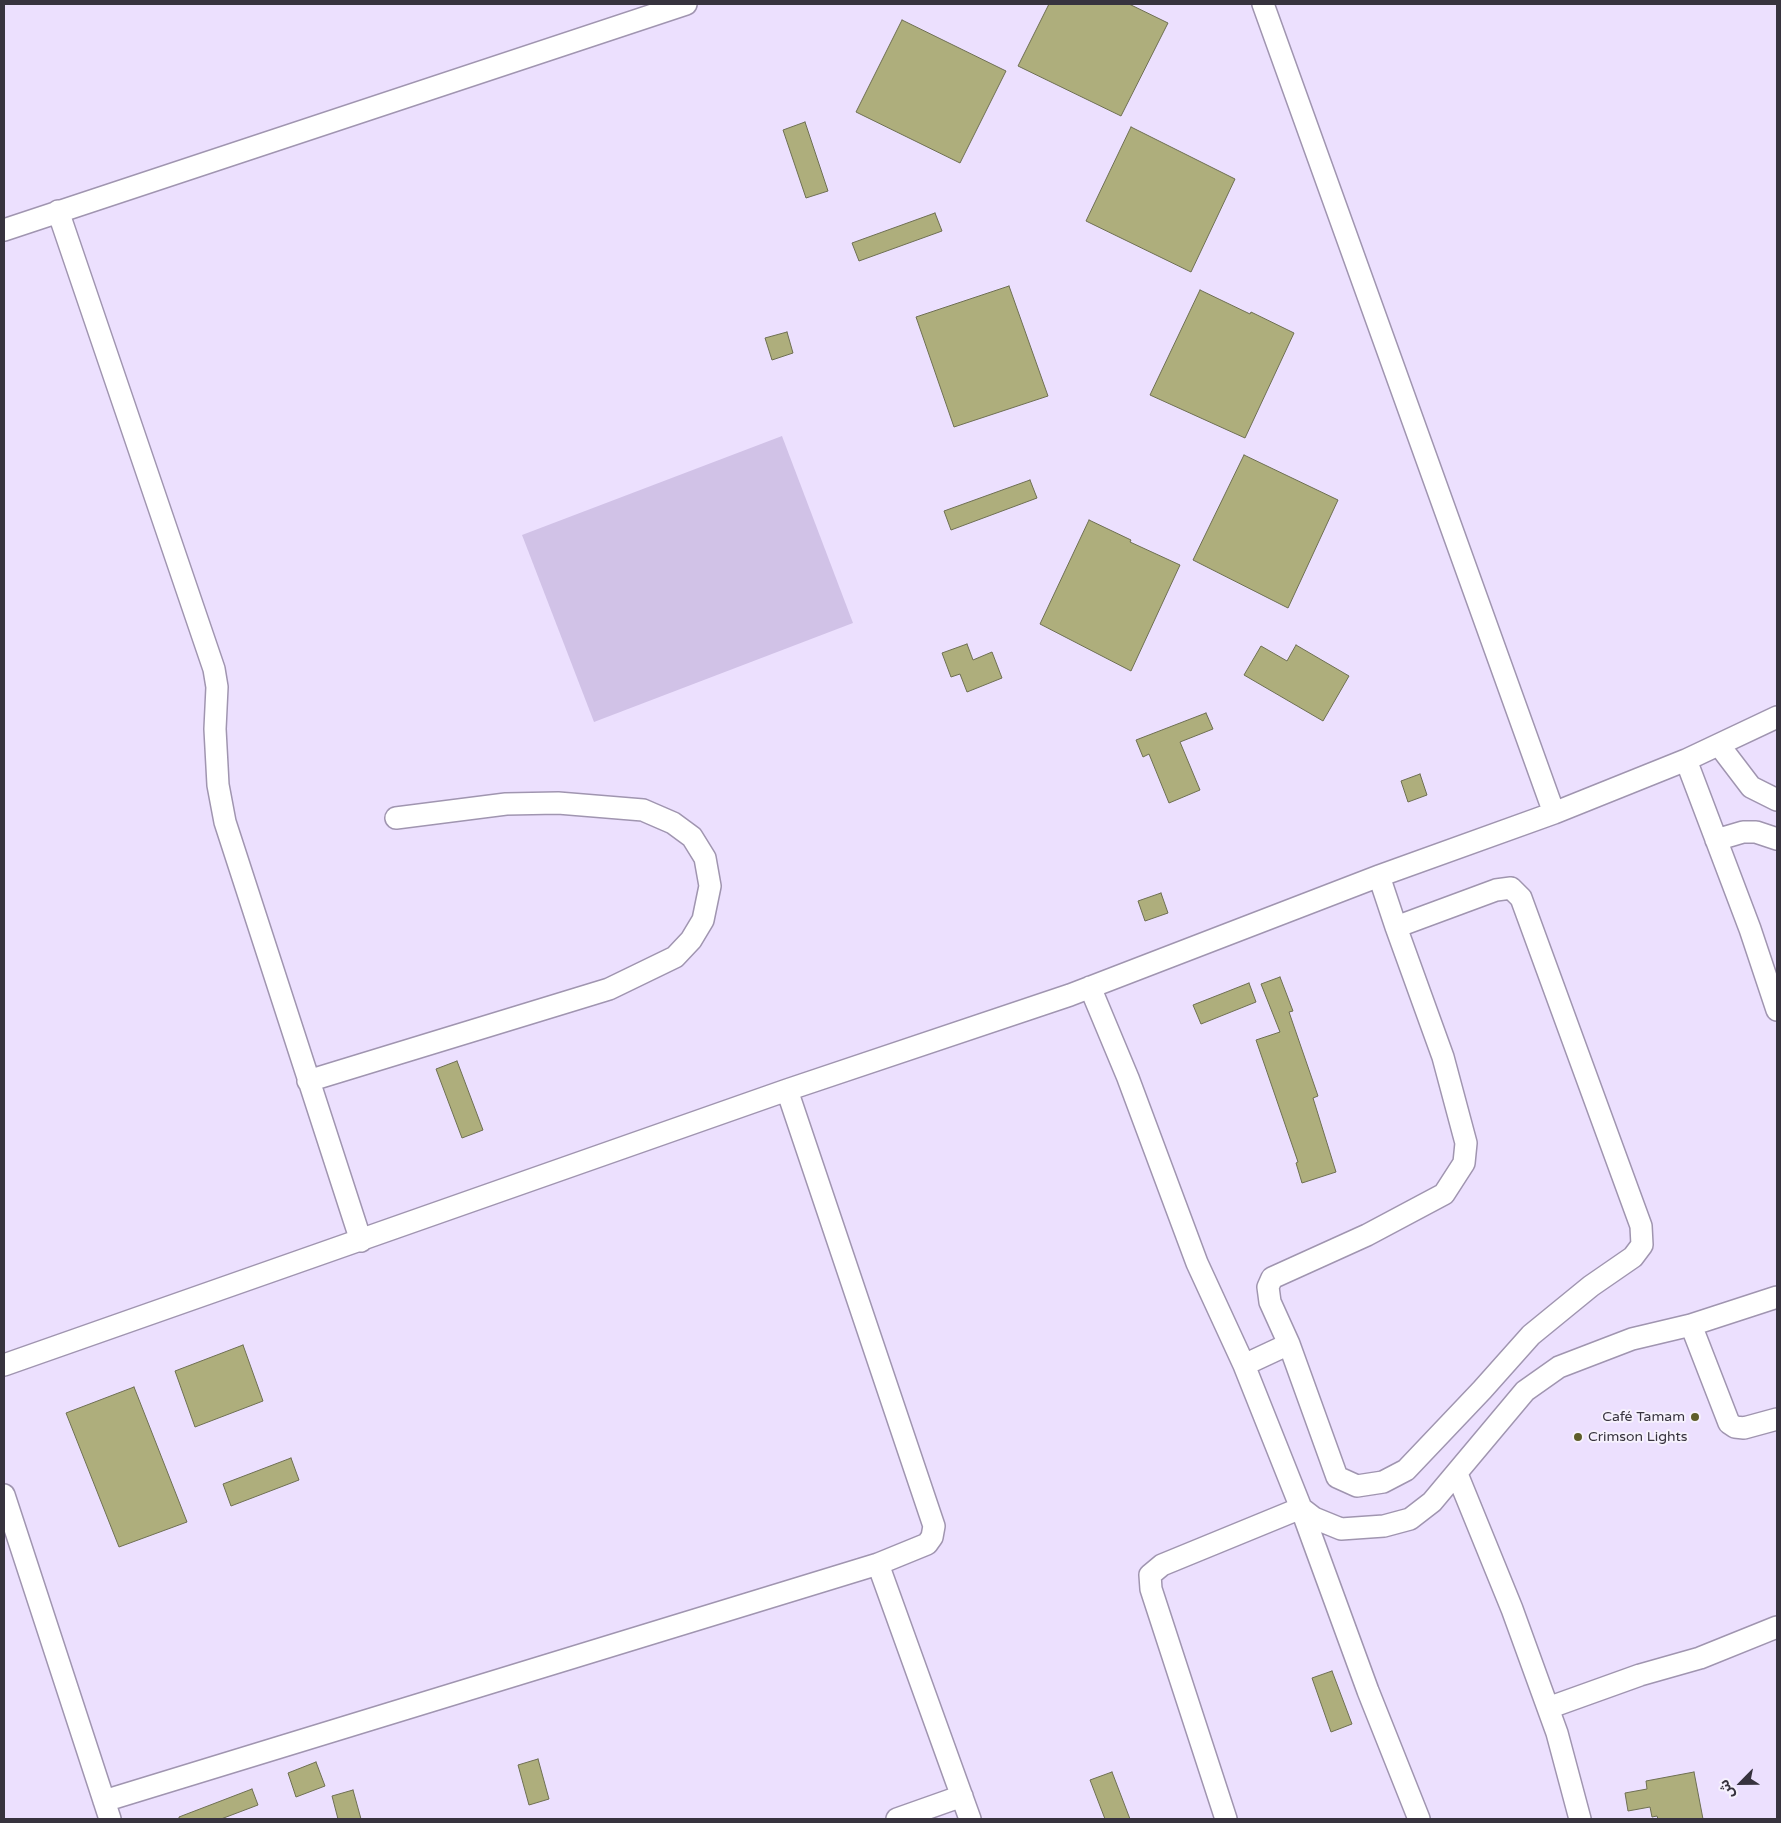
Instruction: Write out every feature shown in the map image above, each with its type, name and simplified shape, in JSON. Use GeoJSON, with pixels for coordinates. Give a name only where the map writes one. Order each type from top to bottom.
{"type":"FeatureCollection","features":[{"type":"Feature","properties":{"kind":"street"},"geometry":{"type":"LineString","coordinates":[[4,230],[686,4]]}},
{"type":"Feature","properties":{"kind":"street"},"geometry":{"type":"LineString","coordinates":[[1263,4],[1554,813]]}},
{"type":"Feature","properties":{"kind":"street"},"geometry":{"type":"LineString","coordinates":[[58,211],[214,669],[218,785],[226,822],[308,1081],[361,1240]]}},
{"type":"Feature","properties":{"kind":"street"},"geometry":{"type":"LineString","coordinates":[[4,1364],[787,1090],[1090,987],[1379,876],[1554,813],[1686,760],[1777,717]]}},
{"type":"Feature","properties":{"kind":"street"},"geometry":{"type":"LineString","coordinates":[[1719,745],[1750,787],[1777,800]]}},
{"type":"Feature","properties":{"kind":"street"},"geometry":{"type":"LineString","coordinates":[[1686,760],[1777,1010]]}},
{"type":"Feature","properties":{"kind":"street"},"geometry":{"type":"LineString","coordinates":[[308,1081],[609,989],[675,957],[691,940],[703,920],[710,886],[705,858],[692,837],[673,823],[643,810],[558,803],[506,804],[396,818]]}},
{"type":"Feature","properties":{"kind":"street"},"geometry":{"type":"LineString","coordinates":[[1716,840],[1743,832],[1756,832],[1777,839]]}},
{"type":"Feature","properties":{"kind":"street"},"geometry":{"type":"LineString","coordinates":[[1379,876],[1396,926],[1443,1057],[1466,1143],[1464,1163],[1453,1184],[1444,1194],[1367,1235],[1272,1278],[1268,1288],[1270,1302],[1289,1344],[1337,1477],[1357,1486],[1383,1482],[1406,1470],[1531,1335],[1590,1286],[1633,1257],[1642,1245],[1641,1226],[1522,898],[1511,888],[1496,890],[1396,926]]}},
{"type":"Feature","properties":{"kind":"street"},"geometry":{"type":"LineString","coordinates":[[1090,987],[1128,1078],[1197,1263],[1244,1365],[1301,1508],[1368,1691],[1419,1819]]}},
{"type":"Feature","properties":{"kind":"street"},"geometry":{"type":"LineString","coordinates":[[4,1495],[107,1810],[878,1564],[927,1544],[932,1537],[934,1526],[787,1090]]}},
{"type":"Feature","properties":{"kind":"street"},"geometry":{"type":"LineString","coordinates":[[1301,1508],[1314,1518],[1341,1529],[1384,1526],[1410,1519],[1432,1502],[1525,1391],[1559,1368],[1632,1339],[1691,1325],[1777,1297]]}},
{"type":"Feature","properties":{"kind":"street"},"geometry":{"type":"LineString","coordinates":[[1691,1325],[1729,1423],[1735,1427],[1744,1428],[1777,1418]]}},
{"type":"Feature","properties":{"kind":"street"},"geometry":{"type":"LineString","coordinates":[[1244,1365],[1289,1344]]}},
{"type":"Feature","properties":{"kind":"street"},"geometry":{"type":"LineString","coordinates":[[1456,1474],[1512,1609],[1557,1733],[1580,1819]]}},
{"type":"Feature","properties":{"kind":"street"},"geometry":{"type":"LineString","coordinates":[[1226,1819],[1151,1589],[1150,1575],[1162,1566],[1301,1508]]}},
{"type":"Feature","properties":{"kind":"street"},"geometry":{"type":"LineString","coordinates":[[878,1564],[970,1819]]}},
{"type":"Feature","properties":{"kind":"street"},"geometry":{"type":"LineString","coordinates":[[1548,1708],[1640,1675],[1700,1658],[1777,1627]]}},
{"type":"Feature","properties":{"kind":"street"},"geometry":{"type":"LineString","coordinates":[[898,1819],[962,1796]]}},
{"type":"Feature","properties":{"kind":"shaded area"},"geometry":{"type":"Polygon","coordinates":[[[782,436],[853,623],[594,722],[522,535],[782,436]]]}},
{"type":"Feature","properties":{"kind":"building"},"geometry":{"type":"Polygon","coordinates":[[[1049,4],[1129,4],[1168,23],[1121,116],[1018,66],[1049,4]]]}},
{"type":"Feature","properties":{"kind":"building"},"geometry":{"type":"Polygon","coordinates":[[[902,20],[1006,71],[960,163],[856,112],[902,20]]]}},
{"type":"Feature","properties":{"kind":"building"},"geometry":{"type":"Polygon","coordinates":[[[805,122],[828,191],[806,198],[783,130],[805,122]]]}},
{"type":"Feature","properties":{"kind":"building"},"geometry":{"type":"Polygon","coordinates":[[[1131,127],[1235,179],[1191,272],[1086,221],[1131,127]]]}},
{"type":"Feature","properties":{"kind":"building"},"geometry":{"type":"Polygon","coordinates":[[[935,213],[942,231],[859,261],[852,243],[935,213]]]}},
{"type":"Feature","properties":{"kind":"building"},"geometry":{"type":"Polygon","coordinates":[[[1009,286],[1048,396],[954,427],[916,317],[1009,286]]]}},
{"type":"Feature","properties":{"kind":"building"},"geometry":{"type":"Polygon","coordinates":[[[1200,290],[1294,333],[1245,438],[1150,395],[1200,290]]]}},
{"type":"Feature","properties":{"kind":"building"},"geometry":{"type":"Polygon","coordinates":[[[787,332],[793,353],[772,360],[765,338],[787,332]]]}},
{"type":"Feature","properties":{"kind":"building"},"geometry":{"type":"Polygon","coordinates":[[[1244,455],[1338,500],[1288,608],[1193,560],[1244,455]]]}},
{"type":"Feature","properties":{"kind":"building"},"geometry":{"type":"Polygon","coordinates":[[[1030,480],[1037,498],[951,530],[944,511],[1030,480]]]}},
{"type":"Feature","properties":{"kind":"building"},"geometry":{"type":"Polygon","coordinates":[[[1089,520],[1131,540],[1130,542],[1180,565],[1131,671],[1040,624],[1089,520]]]}},
{"type":"Feature","properties":{"kind":"building"},"geometry":{"type":"Polygon","coordinates":[[[967,644],[973,660],[992,652],[1002,678],[967,692],[960,674],[951,677],[942,653],[967,644]]]}},
{"type":"Feature","properties":{"kind":"building"},"geometry":{"type":"Polygon","coordinates":[[[1296,645],[1349,676],[1323,721],[1244,675],[1261,646],[1287,661],[1296,645]]]}},
{"type":"Feature","properties":{"kind":"building"},"geometry":{"type":"Polygon","coordinates":[[[1206,713],[1213,729],[1180,742],[1200,790],[1169,803],[1149,754],[1143,757],[1136,740],[1206,713]]]}},
{"type":"Feature","properties":{"kind":"building"},"geometry":{"type":"Polygon","coordinates":[[[1420,774],[1427,795],[1408,802],[1401,781],[1420,774]]]}},
{"type":"Feature","properties":{"kind":"building"},"geometry":{"type":"Polygon","coordinates":[[[1161,893],[1168,913],[1145,921],[1138,901],[1161,893]]]}},
{"type":"Feature","properties":{"kind":"building"},"geometry":{"type":"Polygon","coordinates":[[[1280,977],[1293,1011],[1289,1012],[1318,1096],[1313,1098],[1336,1172],[1302,1183],[1296,1163],[1298,1162],[1256,1040],[1280,1032],[1261,984],[1280,977]]]}},
{"type":"Feature","properties":{"kind":"building"},"geometry":{"type":"Polygon","coordinates":[[[1249,983],[1256,1002],[1201,1024],[1193,1005],[1249,983]]]}},
{"type":"Feature","properties":{"kind":"building"},"geometry":{"type":"Polygon","coordinates":[[[457,1061],[483,1130],[462,1138],[436,1069],[457,1061]]]}},
{"type":"Feature","properties":{"kind":"building"},"geometry":{"type":"Polygon","coordinates":[[[243,1345],[263,1401],[195,1427],[175,1371],[243,1345]]]}},
{"type":"Feature","properties":{"kind":"building"},"geometry":{"type":"Polygon","coordinates":[[[134,1387],[187,1522],[119,1547],[66,1413],[134,1387]]]}},
{"type":"Feature","properties":{"kind":"building"},"geometry":{"type":"Polygon","coordinates":[[[291,1458],[299,1480],[231,1506],[223,1484],[291,1458]]]}},
{"type":"Feature","properties":{"kind":"building"},"geometry":{"type":"Polygon","coordinates":[[[1332,1671],[1352,1724],[1331,1732],[1312,1678],[1332,1671]]]}},
{"type":"Feature","properties":{"kind":"building"},"geometry":{"type":"Polygon","coordinates":[[[538,1759],[549,1799],[529,1805],[518,1765],[538,1759]]]}},
{"type":"Feature","properties":{"kind":"building"},"geometry":{"type":"Polygon","coordinates":[[[316,1762],[325,1786],[296,1797],[288,1773],[316,1762]]]}},
{"type":"Feature","properties":{"kind":"building"},"geometry":{"type":"Polygon","coordinates":[[[1112,1772],[1130,1819],[1105,1819],[1090,1780],[1112,1772]]]}},
{"type":"Feature","properties":{"kind":"building"},"geometry":{"type":"Polygon","coordinates":[[[1694,1772],[1703,1819],[1658,1819],[1657,1816],[1652,1817],[1650,1807],[1628,1811],[1625,1793],[1647,1789],[1646,1781],[1694,1772]]]}},
{"type":"Feature","properties":{"kind":"building"},"geometry":{"type":"Polygon","coordinates":[[[252,1789],[258,1805],[221,1819],[179,1819],[179,1817],[252,1789]]]}},
{"type":"Feature","properties":{"kind":"building"},"geometry":{"type":"Polygon","coordinates":[[[353,1790],[361,1819],[338,1819],[332,1796],[353,1790]]]}},
{"type":"Feature","properties":{"kind":"place","name":"Café Tamam"},"geometry":{"type":"Point","coordinates":[1695,1417]}},
{"type":"Feature","properties":{"kind":"place","name":"Crimson Lights"},"geometry":{"type":"Point","coordinates":[1578,1437]}}]}
